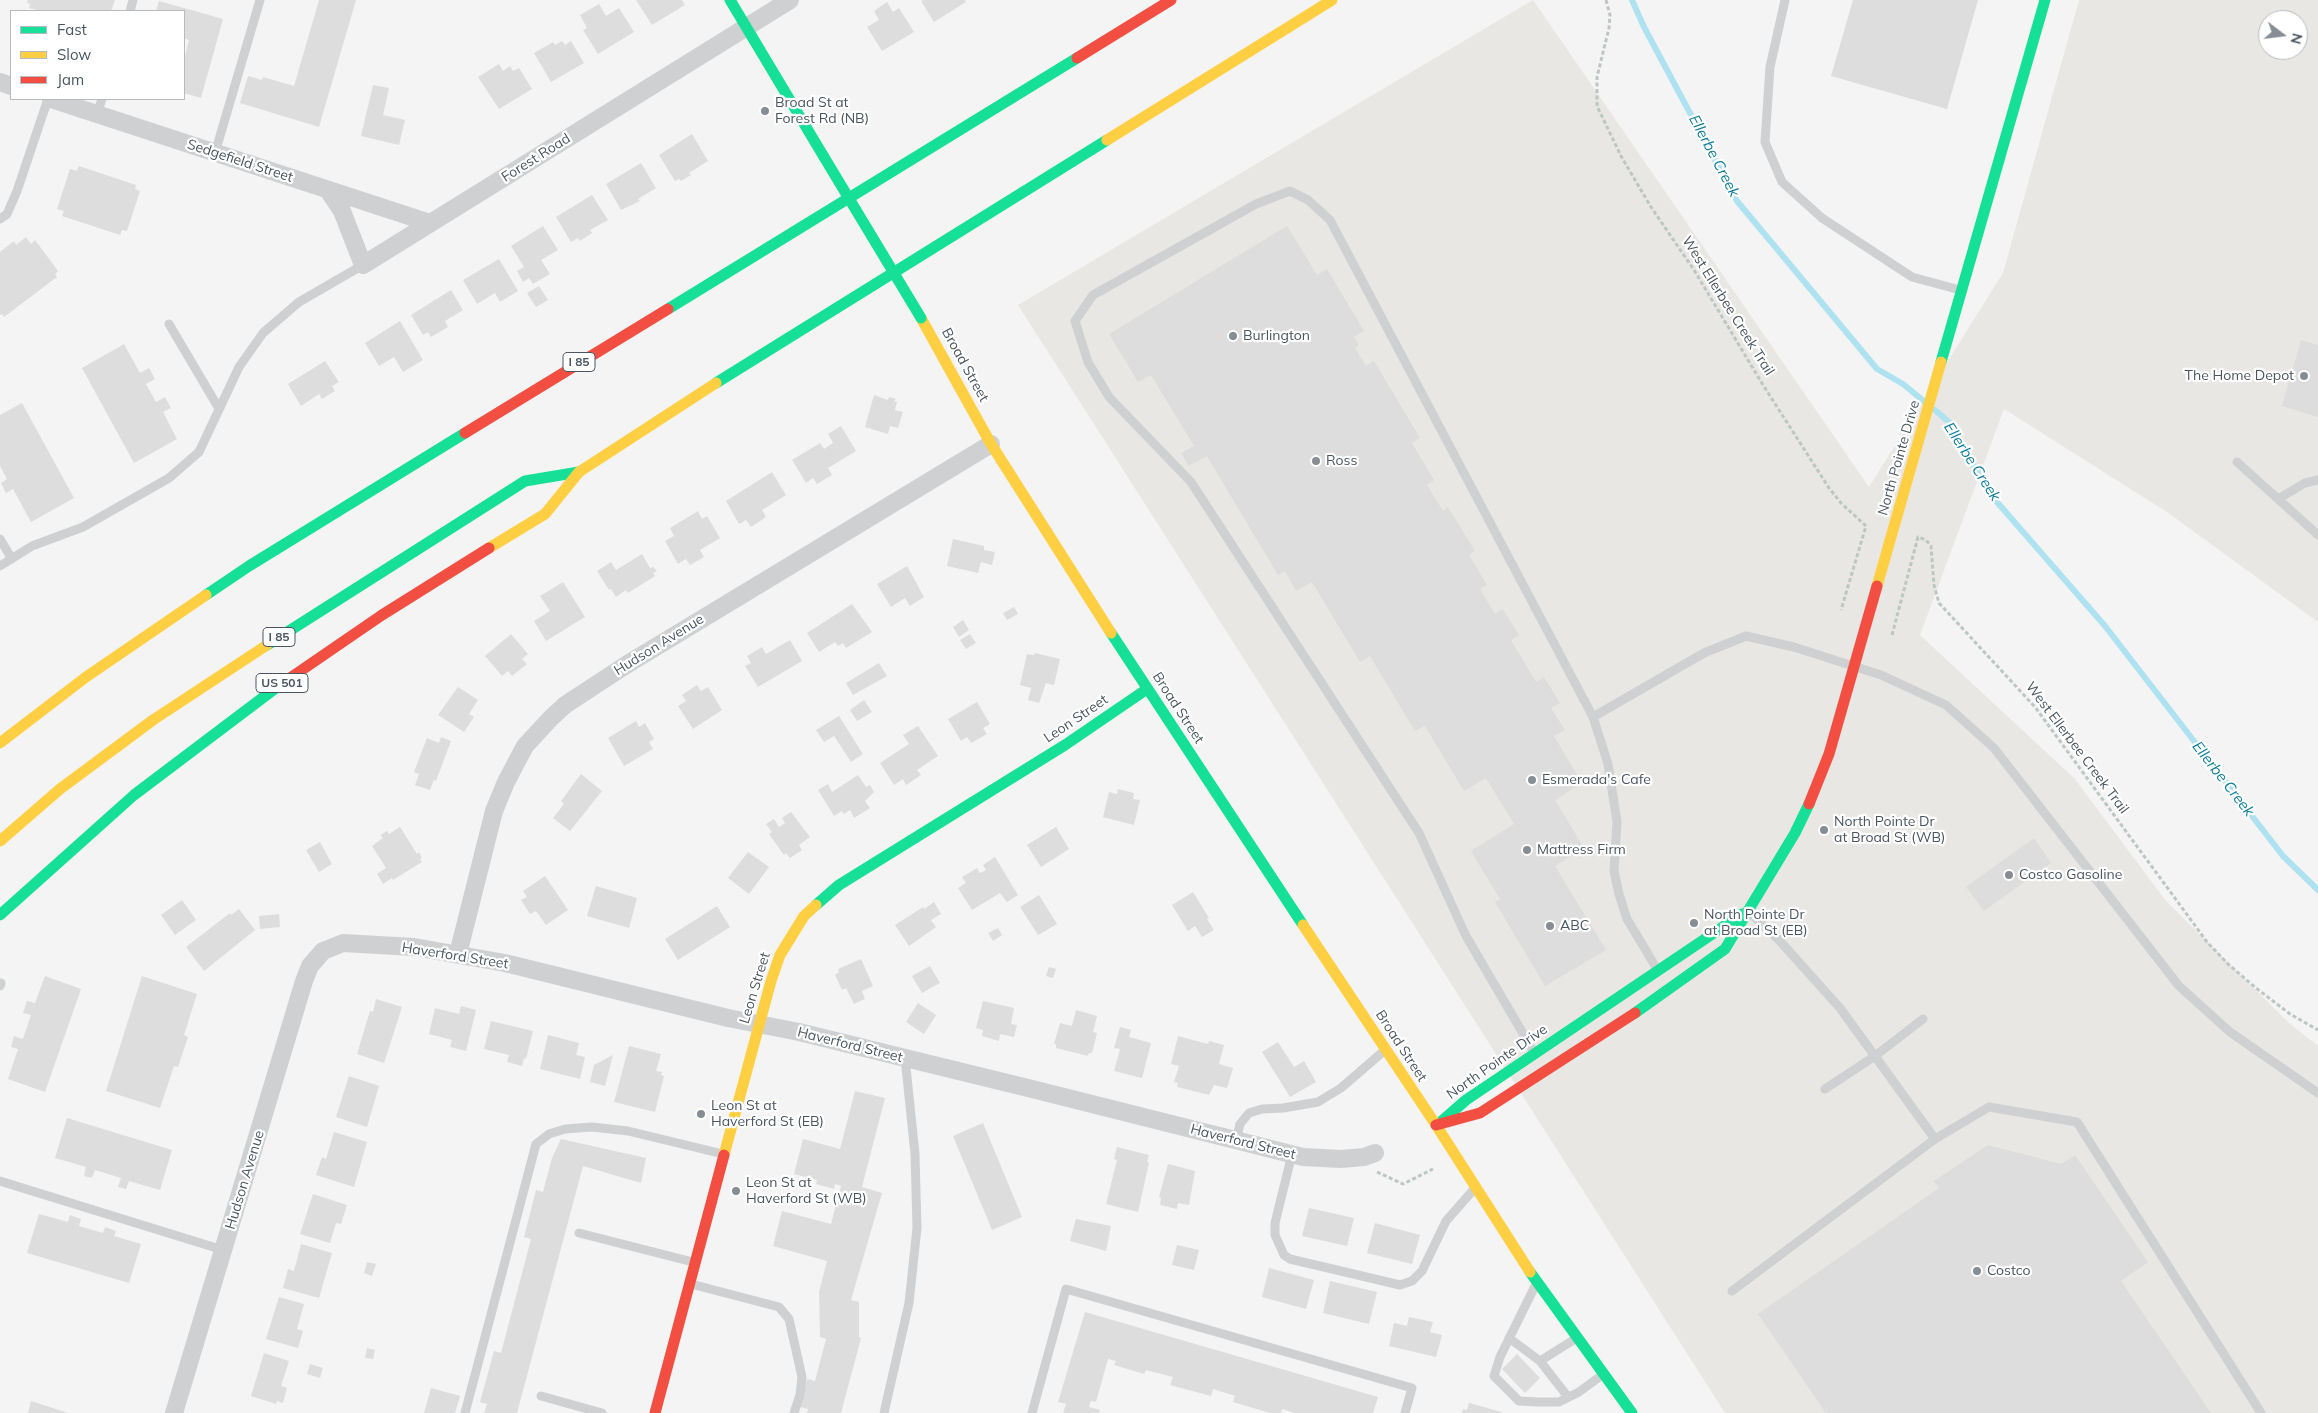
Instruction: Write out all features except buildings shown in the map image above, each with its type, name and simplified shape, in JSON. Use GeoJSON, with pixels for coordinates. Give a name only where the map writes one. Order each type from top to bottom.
{"type":"FeatureCollection","features":[{"type":"Feature","properties":{"kind":"main road","name":"Broad Street"},"geometry":{"type":"LineString","coordinates":[[730,0],[921,318],[991,444],[1147,689],[1537,1282],[1632,1413]]}},
{"type":"Feature","properties":{"kind":"main road","name":"I 85"},"geometry":{"type":"LineString","coordinates":[[0,743],[86,677],[249,566],[1171,0]]}},
{"type":"Feature","properties":{"kind":"main road","name":"I 85"},"geometry":{"type":"LineString","coordinates":[[0,841],[60,789],[154,720],[301,623],[525,481],[579,472],[756,357],[1332,0]]}},
{"type":"Feature","properties":{"kind":"main road","name":"North Pointe Drive"},"geometry":{"type":"LineString","coordinates":[[1436,1126],[1480,1113],[1656,1000],[1725,949],[1795,833],[1820,780],[2045,0]]}},
{"type":"Feature","properties":{"kind":"main road","name":"US 501"},"geometry":{"type":"LineString","coordinates":[[0,915],[134,795],[261,698],[382,615],[545,514],[579,472]]}},
{"type":"Feature","properties":{"kind":"main road","name":"Leon Street"},"geometry":{"type":"LineString","coordinates":[[655,1413],[780,955],[804,916],[839,885],[1065,745],[1147,689]]}},
{"type":"Feature","properties":{"kind":"main road","name":"North Pointe Drive"},"geometry":{"type":"LineString","coordinates":[[1436,1126],[1466,1100],[1747,910]]}},
{"type":"Feature","properties":{"kind":"street","name":"Forest Road"},"geometry":{"type":"LineString","coordinates":[[363,265],[790,0]]}},
{"type":"Feature","properties":{"kind":"street","name":"Sedgefield Street"},"geometry":{"type":"LineString","coordinates":[[57,100],[99,106],[215,153],[430,223]]}},
{"type":"Feature","properties":{"kind":"street"},"geometry":{"type":"LineString","coordinates":[[328,190],[342,211],[363,265]]}},
{"type":"Feature","properties":{"kind":"street","name":"Hudson Avenue"},"geometry":{"type":"LineString","coordinates":[[458,954],[494,811],[506,782],[525,746],[551,718],[565,705],[626,665],[991,444]]}},
{"type":"Feature","properties":{"kind":"street","name":"Haverford Street"},"geometry":{"type":"LineString","coordinates":[[324,951],[343,943],[414,947],[458,954],[905,1058],[1292,1154],[1322,1160],[1370,1155]]}},
{"type":"Feature","properties":{"kind":"street","name":"Hudson Avenue"},"geometry":{"type":"LineString","coordinates":[[174,1413],[304,981],[310,966],[324,951]]}},
{"type":"Feature","properties":{"kind":"lane"},"geometry":{"type":"LineString","coordinates":[[215,153],[260,0]]}},
{"type":"Feature","properties":{"kind":"lane"},"geometry":{"type":"LineString","coordinates":[[1785,0],[1770,67],[1765,142],[1782,182],[1822,218],[1912,277],[1962,290]]}},
{"type":"Feature","properties":{"kind":"lane"},"geometry":{"type":"LineString","coordinates":[[0,219],[7,214],[17,191],[50,100]]}},
{"type":"Feature","properties":{"kind":"lane"},"geometry":{"type":"LineString","coordinates":[[1535,1055],[1466,936],[1419,833],[1191,482],[1109,397],[1088,362],[1075,321],[1093,295],[1256,204],[1290,191],[1308,200],[1330,220],[1593,717],[1608,764],[1617,822],[1614,871],[1619,894],[1627,919],[1659,971]]}},
{"type":"Feature","properties":{"kind":"lane","name":"Forest Road"},"geometry":{"type":"LineString","coordinates":[[0,566],[32,546],[82,527],[169,478],[199,452],[218,407],[247,354],[282,315],[299,302],[363,265]]}},
{"type":"Feature","properties":{"kind":"lane"},"geometry":{"type":"LineString","coordinates":[[169,324],[218,407]]}},
{"type":"Feature","properties":{"kind":"lane"},"geometry":{"type":"LineString","coordinates":[[2237,462],[2318,535]]}},
{"type":"Feature","properties":{"kind":"lane"},"geometry":{"type":"LineString","coordinates":[[2278,499],[2305,483],[2318,480]]}},
{"type":"Feature","properties":{"kind":"lane"},"geometry":{"type":"LineString","coordinates":[[0,540],[12,559]]}},
{"type":"Feature","properties":{"kind":"lane"},"geometry":{"type":"LineString","coordinates":[[1593,717],[1704,653],[1746,636],[1794,646],[1854,666],[1904,684],[1946,705],[1994,748],[2180,986],[2230,1032],[2318,1093]]}},
{"type":"Feature","properties":{"kind":"lane"},"geometry":{"type":"LineString","coordinates":[[1747,910],[1779,940],[1840,1008],[1935,1139]]}},
{"type":"Feature","properties":{"kind":"lane"},"geometry":{"type":"LineString","coordinates":[[1824,1089],[1875,1056],[1923,1019]]}},
{"type":"Feature","properties":{"kind":"lane"},"geometry":{"type":"LineString","coordinates":[[1236,1140],[1240,1124],[1249,1112],[1318,1102],[1341,1088],[1386,1050]]}},
{"type":"Feature","properties":{"kind":"lane"},"geometry":{"type":"LineString","coordinates":[[884,1413],[909,1303],[917,1228],[914,1154],[905,1058]]}},
{"type":"Feature","properties":{"kind":"lane"},"geometry":{"type":"LineString","coordinates":[[1732,1290],[1935,1139],[1989,1107],[2077,1122],[2260,1413]]}},
{"type":"Feature","properties":{"kind":"lane"},"geometry":{"type":"LineString","coordinates":[[465,1413],[536,1144],[549,1134],[565,1129],[592,1127],[628,1130],[725,1154]]}},
{"type":"Feature","properties":{"kind":"lane"},"geometry":{"type":"LineString","coordinates":[[1292,1154],[1275,1223],[1275,1234],[1284,1254],[1290,1259],[1400,1285],[1412,1281],[1422,1272],[1446,1221],[1475,1188]]}},
{"type":"Feature","properties":{"kind":"lane"},"geometry":{"type":"LineString","coordinates":[[0,1181],[223,1250]]}},
{"type":"Feature","properties":{"kind":"lane"},"geometry":{"type":"LineString","coordinates":[[579,1233],[696,1263]]}},
{"type":"Feature","properties":{"kind":"lane"},"geometry":{"type":"LineString","coordinates":[[1537,1282],[1509,1338],[1494,1376],[1519,1401],[1559,1402],[1604,1374]]}},
{"type":"Feature","properties":{"kind":"lane"},"geometry":{"type":"LineString","coordinates":[[690,1284],[779,1307],[789,1319],[802,1377],[800,1395],[794,1413]]}},
{"type":"Feature","properties":{"kind":"lane"},"geometry":{"type":"LineString","coordinates":[[1032,1413],[1066,1289],[1412,1388],[1405,1413]]}},
{"type":"Feature","properties":{"kind":"lane"},"geometry":{"type":"LineString","coordinates":[[1540,1361],[1577,1337]]}},
{"type":"Feature","properties":{"kind":"lane"},"geometry":{"type":"LineString","coordinates":[[1509,1338],[1540,1361],[1568,1398]]}},
{"type":"Feature","properties":{"kind":"lane"},"geometry":{"type":"LineString","coordinates":[[541,1396],[602,1413]]}},
{"type":"Feature","properties":{"kind":"path","name":"West Ellerbee Creek Trail"},"geometry":{"type":"LineString","coordinates":[[1606,0],[1610,15],[1609,28],[1597,77],[1596,106],[1621,156],[1651,207],[1694,270],[1763,385],[1829,488],[1866,526],[1842,610]]}},
{"type":"Feature","properties":{"kind":"path","name":"West Ellerbee Creek Trail"},"geometry":{"type":"LineString","coordinates":[[1892,635],[1918,537],[1926,540],[1931,546],[1934,585],[1939,603],[2035,707],[2207,942],[2228,964],[2256,988],[2290,1014],[2318,1030]]}},
{"type":"Feature","properties":{"kind":"path"},"geometry":{"type":"LineString","coordinates":[[1370,1155],[1380,1175],[1403,1184],[1433,1169]]}},
{"type":"Feature","properties":{"kind":"shaded area"},"geometry":{"type":"Polygon","coordinates":[[[1533,0],[1869,487],[2003,273],[2079,0],[2318,0],[2318,622],[2167,512],[2004,409],[1920,635],[2074,778],[2166,901],[2289,1023],[2318,1046],[2318,1413],[1725,1413],[1018,305],[1533,0]]]}},
{"type":"Feature","properties":{"kind":"waterway","name":"Ellerbe Creek"},"geometry":{"type":"LineString","coordinates":[[1632,0],[1644,27],[1737,201],[1877,369],[1903,384],[1925,402]]}},
{"type":"Feature","properties":{"kind":"waterway","name":"Ellerbe Creek"},"geometry":{"type":"LineString","coordinates":[[1935,410],[1950,423],[1990,494],[2105,626],[2283,856],[2318,890]]}},
{"type":"Feature","properties":{"kind":"traffic: fast"},"geometry":{"type":"LineString","coordinates":[[730,0],[824,157]]}},
{"type":"Feature","properties":{"kind":"traffic: fast"},"geometry":{"type":"LineString","coordinates":[[1941,362],[2045,0]]}},
{"type":"Feature","properties":{"kind":"traffic: fast"},"geometry":{"type":"LineString","coordinates":[[668,309],[1077,58]]}},
{"type":"Feature","properties":{"kind":"traffic: fast"},"geometry":{"type":"LineString","coordinates":[[716,383],[1107,140]]}},
{"type":"Feature","properties":{"kind":"traffic: fast"},"geometry":{"type":"LineString","coordinates":[[824,157],[921,318]]}},
{"type":"Feature","properties":{"kind":"traffic: fast"},"geometry":{"type":"LineString","coordinates":[[206,595],[249,566],[465,433]]}},
{"type":"Feature","properties":{"kind":"traffic: fast"},"geometry":{"type":"LineString","coordinates":[[267,645],[525,481],[579,472]]}},
{"type":"Feature","properties":{"kind":"traffic: fast"},"geometry":{"type":"LineString","coordinates":[[1111,633],[1303,925]]}},
{"type":"Feature","properties":{"kind":"traffic: fast"},"geometry":{"type":"LineString","coordinates":[[0,915],[134,795],[277,687]]}},
{"type":"Feature","properties":{"kind":"traffic: fast"},"geometry":{"type":"LineString","coordinates":[[816,905],[839,885],[1065,745],[1147,689]]}},
{"type":"Feature","properties":{"kind":"traffic: fast"},"geometry":{"type":"LineString","coordinates":[[1635,1013],[1725,949],[1795,833],[1809,804]]}},
{"type":"Feature","properties":{"kind":"traffic: fast"},"geometry":{"type":"LineString","coordinates":[[1442,1121],[1466,1100],[1742,914]]}},
{"type":"Feature","properties":{"kind":"traffic: fast"},"geometry":{"type":"LineString","coordinates":[[1530,1272],[1632,1413]]}},
{"type":"Feature","properties":{"kind":"traffic: slow"},"geometry":{"type":"LineString","coordinates":[[1107,140],[1332,0]]}},
{"type":"Feature","properties":{"kind":"traffic: slow"},"geometry":{"type":"LineString","coordinates":[[921,318],[991,444],[1111,633]]}},
{"type":"Feature","properties":{"kind":"traffic: slow"},"geometry":{"type":"LineString","coordinates":[[1877,586],[1941,362]]}},
{"type":"Feature","properties":{"kind":"traffic: slow"},"geometry":{"type":"LineString","coordinates":[[489,548],[545,514],[579,472],[716,383]]}},
{"type":"Feature","properties":{"kind":"traffic: slow"},"geometry":{"type":"LineString","coordinates":[[0,743],[86,677],[206,595]]}},
{"type":"Feature","properties":{"kind":"traffic: slow"},"geometry":{"type":"LineString","coordinates":[[0,841],[60,789],[153,720],[267,645]]}},
{"type":"Feature","properties":{"kind":"traffic: slow"},"geometry":{"type":"LineString","coordinates":[[724,1155],[771,981],[780,955],[804,916],[816,905]]}},
{"type":"Feature","properties":{"kind":"traffic: slow"},"geometry":{"type":"LineString","coordinates":[[1303,925],[1436,1125],[1530,1272]]}},
{"type":"Feature","properties":{"kind":"traffic: jam"},"geometry":{"type":"LineString","coordinates":[[1077,58],[1171,0]]}},
{"type":"Feature","properties":{"kind":"traffic: jam"},"geometry":{"type":"LineString","coordinates":[[465,433],[668,309]]}},
{"type":"Feature","properties":{"kind":"traffic: jam"},"geometry":{"type":"LineString","coordinates":[[277,687],[382,615],[489,548]]}},
{"type":"Feature","properties":{"kind":"traffic: jam"},"geometry":{"type":"LineString","coordinates":[[1809,804],[1829,754],[1877,586]]}},
{"type":"Feature","properties":{"kind":"traffic: jam"},"geometry":{"type":"LineString","coordinates":[[1436,1125],[1480,1113],[1635,1013]]}},
{"type":"Feature","properties":{"kind":"traffic: jam"},"geometry":{"type":"LineString","coordinates":[[655,1413],[724,1155]]}},
{"type":"Feature","properties":{"kind":"place","name":"Broad St at Forest Rd (NB)"},"geometry":{"type":"Point","coordinates":[765,111]}},
{"type":"Feature","properties":{"kind":"place","name":"Burlington"},"geometry":{"type":"Point","coordinates":[1233,336]}},
{"type":"Feature","properties":{"kind":"place","name":"The Home Depot"},"geometry":{"type":"Point","coordinates":[2304,376]}},
{"type":"Feature","properties":{"kind":"place","name":"Ross"},"geometry":{"type":"Point","coordinates":[1316,461]}},
{"type":"Feature","properties":{"kind":"place","name":"Esmerada's Cafe"},"geometry":{"type":"Point","coordinates":[1532,780]}},
{"type":"Feature","properties":{"kind":"place","name":"North Pointe Dr at Broad St (WB)"},"geometry":{"type":"Point","coordinates":[1824,830]}},
{"type":"Feature","properties":{"kind":"place","name":"Mattress Firm"},"geometry":{"type":"Point","coordinates":[1527,850]}},
{"type":"Feature","properties":{"kind":"place","name":"Costco Gasoline"},"geometry":{"type":"Point","coordinates":[2009,875]}},
{"type":"Feature","properties":{"kind":"place","name":"North Pointe Dr at Broad St (EB)"},"geometry":{"type":"Point","coordinates":[1694,923]}},
{"type":"Feature","properties":{"kind":"place","name":"ABC"},"geometry":{"type":"Point","coordinates":[1550,926]}},
{"type":"Feature","properties":{"kind":"place","name":"Leon St at Haverford St (EB)"},"geometry":{"type":"Point","coordinates":[701,1114]}},
{"type":"Feature","properties":{"kind":"place","name":"Leon St at Haverford St (WB)"},"geometry":{"type":"Point","coordinates":[736,1191]}},
{"type":"Feature","properties":{"kind":"place","name":"Costco"},"geometry":{"type":"Point","coordinates":[1977,1271]}}]}
